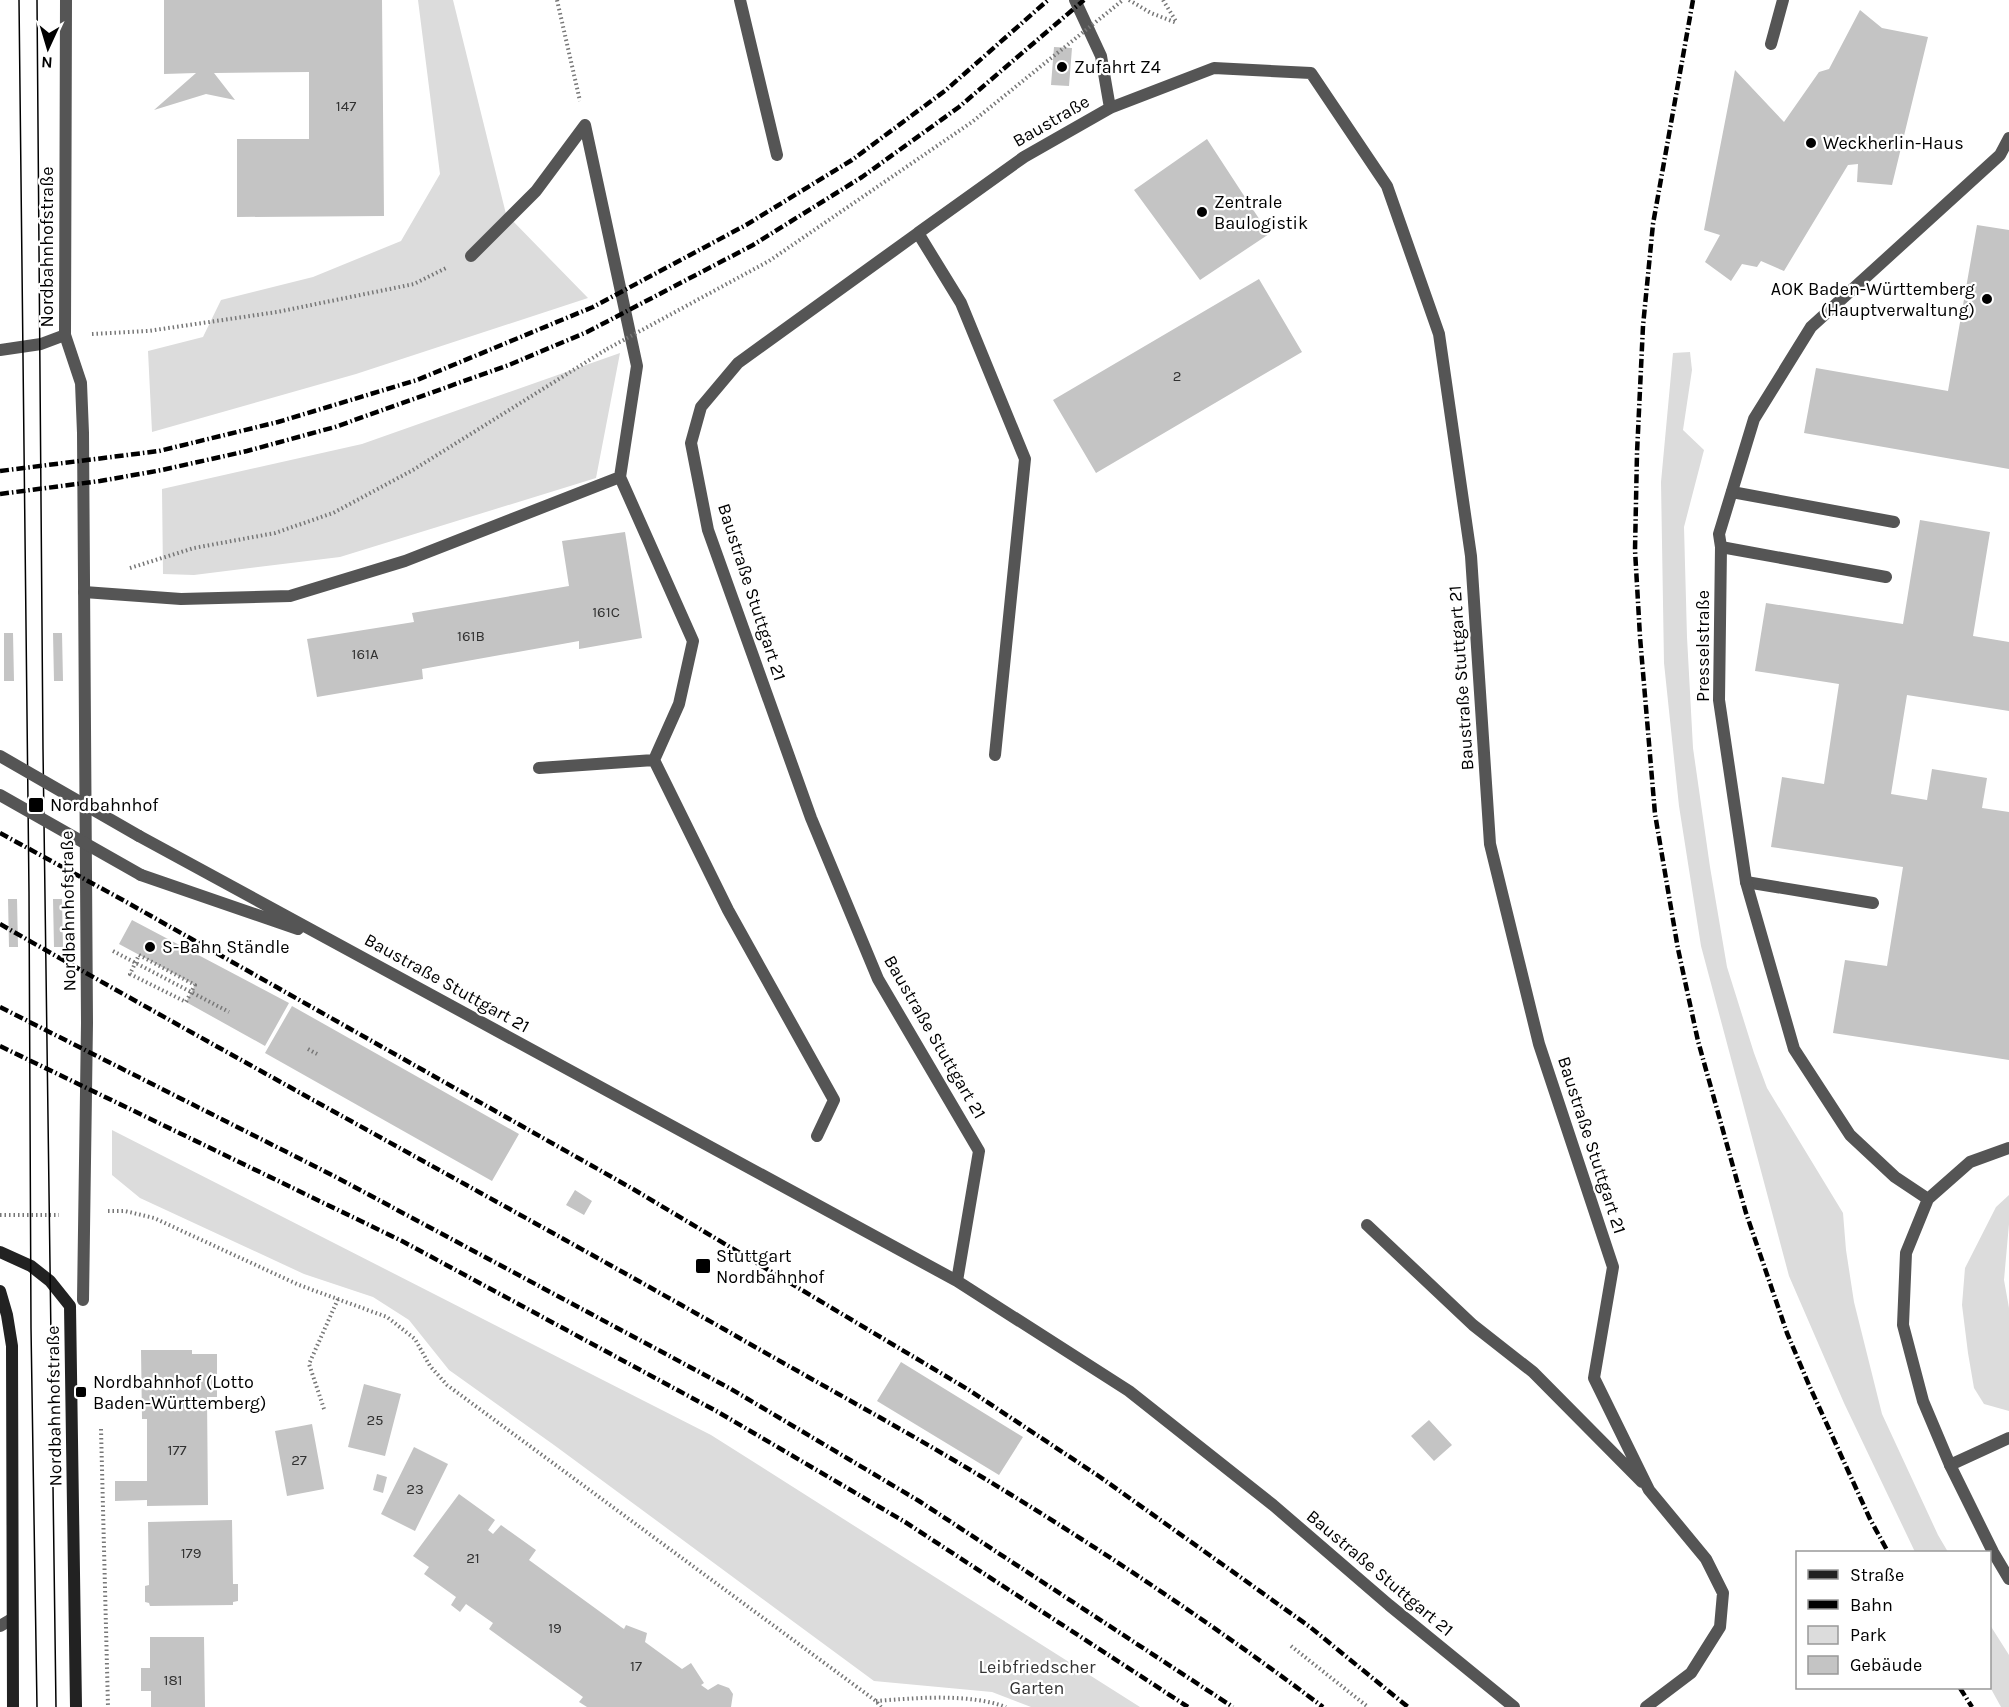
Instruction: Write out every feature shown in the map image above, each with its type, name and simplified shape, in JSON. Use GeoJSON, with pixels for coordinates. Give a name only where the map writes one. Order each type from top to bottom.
{"type":"FeatureCollection","features":[{"type":"Feature","properties":{"kind":"street","name":"Nordbahnhofstraße"},"geometry":{"type":"LineString","coordinates":[[66,0],[65,335],[81,383],[83,433],[87,1011],[83,1300],[70,1306],[76,1707]]}},
{"type":"Feature","properties":{"kind":"street"},"geometry":{"type":"LineString","coordinates":[[740,0],[777,155]]}},
{"type":"Feature","properties":{"kind":"street","name":"Baustraße"},"geometry":{"type":"LineString","coordinates":[[918,233],[1024,157],[1110,108],[1101,56],[1076,0]]}},
{"type":"Feature","properties":{"kind":"street"},"geometry":{"type":"LineString","coordinates":[[1770,44],[1783,0]]}},
{"type":"Feature","properties":{"kind":"street","name":"Baustraße Stuttgart 21"},"geometry":{"type":"LineString","coordinates":[[1110,108],[1214,68],[1311,73],[1387,186],[1439,334],[1471,556],[1490,844],[1539,1044],[1613,1268],[1594,1378],[1649,1490]]}},
{"type":"Feature","properties":{"kind":"street"},"geometry":{"type":"LineString","coordinates":[[471,256],[536,191],[585,125]]}},
{"type":"Feature","properties":{"kind":"street"},"geometry":{"type":"LineString","coordinates":[[585,125],[637,366],[620,477],[693,641],[679,704],[654,760]]}},
{"type":"Feature","properties":{"kind":"street","name":"Presselstraße"},"geometry":{"type":"LineString","coordinates":[[1928,1199],[1895,1177],[1850,1135],[1794,1048],[1746,882],[1719,700],[1719,534],[1754,419],[1811,327],[2005,155],[2009,138]]}},
{"type":"Feature","properties":{"kind":"street"},"geometry":{"type":"LineString","coordinates":[[918,233],[961,303],[1025,459],[995,755]]}},
{"type":"Feature","properties":{"kind":"street","name":"Baustraße Stuttgart 21"},"geometry":{"type":"LineString","coordinates":[[918,233],[738,363],[701,407],[691,443],[708,530],[810,818],[878,979],[979,1151],[957,1281]]}},
{"type":"Feature","properties":{"kind":"street"},"geometry":{"type":"LineString","coordinates":[[0,350],[40,344],[65,335]]}},
{"type":"Feature","properties":{"kind":"street"},"geometry":{"type":"LineString","coordinates":[[84,592],[181,599],[290,596],[405,561],[620,477]]}},
{"type":"Feature","properties":{"kind":"street"},"geometry":{"type":"LineString","coordinates":[[1732,492],[1894,522]]}},
{"type":"Feature","properties":{"kind":"street"},"geometry":{"type":"LineString","coordinates":[[1720,547],[1886,577]]}},
{"type":"Feature","properties":{"kind":"street","name":"Baustraße Stuttgart 21"},"geometry":{"type":"LineString","coordinates":[[0,756],[139,836],[957,1281],[1129,1391],[1273,1505],[1389,1605],[1514,1707]]}},
{"type":"Feature","properties":{"kind":"street"},"geometry":{"type":"LineString","coordinates":[[539,768],[654,760]]}},
{"type":"Feature","properties":{"kind":"street"},"geometry":{"type":"LineString","coordinates":[[654,760],[728,910],[834,1100],[817,1136]]}},
{"type":"Feature","properties":{"kind":"street","name":"Baustraße Stuttgart 21"},"geometry":{"type":"LineString","coordinates":[[0,795],[141,875],[330,940]]}},
{"type":"Feature","properties":{"kind":"street"},"geometry":{"type":"LineString","coordinates":[[1746,882],[1873,903]]}},
{"type":"Feature","properties":{"kind":"street"},"geometry":{"type":"LineString","coordinates":[[2009,1148],[1970,1162],[1928,1199],[1906,1253],[1903,1325],[1923,1401],[1950,1465],[2009,1579]]}},
{"type":"Feature","properties":{"kind":"street","name":"Baustraße Stuttgart 21"},"geometry":{"type":"LineString","coordinates":[[1367,1225],[1473,1325],[1533,1372],[1649,1490],[1706,1559],[1723,1593],[1720,1627],[1691,1673],[1646,1707]]}},
{"type":"Feature","properties":{"kind":"street"},"geometry":{"type":"LineString","coordinates":[[0,1252],[31,1266],[50,1281],[70,1306]]}},
{"type":"Feature","properties":{"kind":"street"},"geometry":{"type":"LineString","coordinates":[[0,1291],[12,1346],[13,1707]]}},
{"type":"Feature","properties":{"kind":"street"},"geometry":{"type":"LineString","coordinates":[[1950,1465],[2009,1438]]}},
{"type":"Feature","properties":{"kind":"street"},"geometry":{"type":"LineString","coordinates":[[0,1626],[12,1619]]}},
{"type":"Feature","properties":{"kind":"path"},"geometry":{"type":"LineString","coordinates":[[557,0],[585,125]]}},
{"type":"Feature","properties":{"kind":"path"},"geometry":{"type":"LineString","coordinates":[[84,567],[130,568],[194,548],[275,533],[333,513],[413,471],[606,349],[769,261],[972,122],[1123,0]]}},
{"type":"Feature","properties":{"kind":"path"},"geometry":{"type":"LineString","coordinates":[[1129,0],[1151,13],[1177,23],[1163,0]]}},
{"type":"Feature","properties":{"kind":"path"},"geometry":{"type":"LineString","coordinates":[[65,335],[148,331],[278,312],[414,284],[471,256]]}},
{"type":"Feature","properties":{"kind":"path"},"geometry":{"type":"LineString","coordinates":[[104,946],[229,1012]]}},
{"type":"Feature","properties":{"kind":"path"},"geometry":{"type":"LineString","coordinates":[[139,955],[195,985],[186,1002],[130,974],[139,955]]}},
{"type":"Feature","properties":{"kind":"path"},"geometry":{"type":"LineString","coordinates":[[308,1049],[317,1054]]}},
{"type":"Feature","properties":{"kind":"path"},"geometry":{"type":"LineString","coordinates":[[0,1215],[50,1216],[85,1211],[125,1211],[154,1218],[299,1285],[387,1317],[415,1339],[430,1366],[447,1385],[876,1701],[880,1707]]}},
{"type":"Feature","properties":{"kind":"path"},"geometry":{"type":"LineString","coordinates":[[324,1409],[309,1364],[338,1299]]}},
{"type":"Feature","properties":{"kind":"path"},"geometry":{"type":"LineString","coordinates":[[101,1426],[108,1707]]}},
{"type":"Feature","properties":{"kind":"path"},"geometry":{"type":"LineString","coordinates":[[1291,1646],[1368,1707]]}},
{"type":"Feature","properties":{"kind":"path"},"geometry":{"type":"LineString","coordinates":[[876,1701],[920,1698],[978,1700],[1006,1707]]}},
{"type":"Feature","properties":{"kind":"green space"},"geometry":{"type":"Polygon","coordinates":[[[418,0],[453,0],[506,214],[588,298],[356,374],[152,432],[148,351],[203,337],[221,300],[313,277],[401,241],[440,174],[418,0]]]}},
{"type":"Feature","properties":{"kind":"green space"},"geometry":{"type":"Polygon","coordinates":[[[1690,352],[1692,370],[1683,430],[1704,450],[1684,527],[1687,637],[1693,748],[1727,967],[1767,1088],[1843,1213],[1854,1302],[1882,1414],[1947,1551],[1915,1551],[1844,1403],[1789,1276],[1701,946],[1679,806],[1664,663],[1661,482],[1673,353],[1690,352]]]}},
{"type":"Feature","properties":{"kind":"green space"},"geometry":{"type":"Polygon","coordinates":[[[620,353],[596,478],[340,557],[194,575],[163,574],[162,489],[362,444],[620,353]]]}},
{"type":"Feature","properties":{"kind":"green space","name":"Leibfriedscher Garten"},"geometry":{"type":"Polygon","coordinates":[[[112,1130],[711,1435],[1140,1707],[1031,1707],[992,1692],[874,1681],[449,1370],[409,1320],[373,1297],[304,1274],[140,1198],[112,1175],[112,1130]]]}},
{"type":"Feature","properties":{"kind":"green space"},"geometry":{"type":"Polygon","coordinates":[[[2009,1195],[2004,1280],[2009,1308],[2009,1411],[1984,1404],[1974,1388],[1962,1305],[1965,1268],[1996,1207],[2009,1195]]]}},
{"type":"Feature","properties":{"kind":"green space"},"geometry":{"type":"Polygon","coordinates":[[[1991,1627],[2009,1655],[2009,1707],[2001,1707],[1991,1689],[1991,1627]]]}},
{"type":"Feature","properties":{"kind":"building"},"geometry":{"type":"Polygon","coordinates":[[[164,0],[382,0],[384,216],[237,217],[237,139],[309,139],[309,72],[214,73],[235,100],[206,94],[154,110],[196,73],[164,74],[164,0]]]}},
{"type":"Feature","properties":{"kind":"building","name":"Weckherlin-Haus"},"geometry":{"type":"Polygon","coordinates":[[[1860,10],[1882,28],[1928,37],[1892,185],[1857,182],[1858,164],[1848,165],[1784,271],[1761,261],[1757,267],[1742,264],[1731,281],[1705,262],[1720,235],[1704,230],[1735,70],[1784,122],[1819,72],[1829,69],[1860,10]]]}},
{"type":"Feature","properties":{"kind":"building","name":"Zufahrt Z4"},"geometry":{"type":"Polygon","coordinates":[[[1054,47],[1072,48],[1069,86],[1051,85],[1054,47]]]}},
{"type":"Feature","properties":{"kind":"building","name":"Zentrale Baulogistik"},"geometry":{"type":"Polygon","coordinates":[[[1207,139],[1269,234],[1200,280],[1134,190],[1207,139]]]}},
{"type":"Feature","properties":{"kind":"building","name":"AOK Baden-Württemberg (Hauptverwaltung)"},"geometry":{"type":"Polygon","coordinates":[[[1977,225],[2009,230],[2009,469],[1804,433],[1816,368],[1948,391],[1977,225]]]}},
{"type":"Feature","properties":{"kind":"building"},"geometry":{"type":"Polygon","coordinates":[[[1259,279],[1302,352],[1096,473],[1053,400],[1259,279]]]}},
{"type":"Feature","properties":{"kind":"building"},"geometry":{"type":"Polygon","coordinates":[[[1920,520],[1990,532],[1973,636],[2009,642],[2009,711],[1907,695],[1891,794],[1927,800],[1932,769],[1987,778],[1982,808],[2009,812],[2009,1060],[1833,1033],[1845,960],[1887,966],[1903,867],[1771,847],[1782,777],[1824,784],[1839,684],[1755,671],[1766,603],[1903,624],[1920,520]]]}},
{"type":"Feature","properties":{"kind":"building"},"geometry":{"type":"Polygon","coordinates":[[[625,532],[642,638],[579,649],[579,641],[422,669],[423,679],[317,697],[307,639],[414,622],[412,613],[569,586],[562,541],[625,532]]]}},
{"type":"Feature","properties":{"kind":"building"},"geometry":{"type":"Polygon","coordinates":[[[4,633],[13,633],[14,681],[4,681],[4,633]]]}},
{"type":"Feature","properties":{"kind":"building"},"geometry":{"type":"Polygon","coordinates":[[[53,633],[62,633],[63,681],[54,681],[53,633]]]}},
{"type":"Feature","properties":{"kind":"building"},"geometry":{"type":"Polygon","coordinates":[[[8,899],[17,899],[18,947],[9,947],[8,899]]]}},
{"type":"Feature","properties":{"kind":"building"},"geometry":{"type":"Polygon","coordinates":[[[53,899],[62,899],[63,947],[54,947],[53,899]]]}},
{"type":"Feature","properties":{"kind":"building"},"geometry":{"type":"Polygon","coordinates":[[[132,920],[289,1003],[265,1046],[186,1002],[195,985],[119,944],[132,920]]]}},
{"type":"Feature","properties":{"kind":"building"},"geometry":{"type":"Polygon","coordinates":[[[292,1006],[519,1134],[492,1181],[265,1053],[292,1006]]]}},
{"type":"Feature","properties":{"kind":"building"},"geometry":{"type":"Polygon","coordinates":[[[575,1190],[592,1201],[584,1215],[566,1205],[575,1190]]]}},
{"type":"Feature","properties":{"kind":"building"},"geometry":{"type":"Polygon","coordinates":[[[141,1350],[192,1350],[192,1354],[217,1354],[217,1397],[207,1397],[208,1505],[147,1506],[147,1500],[115,1501],[115,1481],[147,1481],[147,1419],[142,1419],[141,1350]]]}},
{"type":"Feature","properties":{"kind":"building"},"geometry":{"type":"Polygon","coordinates":[[[901,1362],[1023,1437],[999,1475],[877,1401],[901,1362]]]}},
{"type":"Feature","properties":{"kind":"building"},"geometry":{"type":"Polygon","coordinates":[[[364,1384],[401,1394],[385,1456],[348,1447],[364,1384]]]}},
{"type":"Feature","properties":{"kind":"building"},"geometry":{"type":"Polygon","coordinates":[[[1429,1420],[1452,1445],[1434,1461],[1411,1436],[1429,1420]]]}},
{"type":"Feature","properties":{"kind":"building"},"geometry":{"type":"Polygon","coordinates":[[[312,1424],[324,1489],[287,1496],[275,1431],[312,1424]]]}},
{"type":"Feature","properties":{"kind":"building"},"geometry":{"type":"Polygon","coordinates":[[[414,1447],[448,1464],[415,1531],[381,1514],[414,1447]]]}},
{"type":"Feature","properties":{"kind":"building"},"geometry":{"type":"Polygon","coordinates":[[[377,1474],[387,1477],[383,1493],[373,1490],[377,1474]]]}},
{"type":"Feature","properties":{"kind":"building"},"geometry":{"type":"Polygon","coordinates":[[[459,1494],[495,1520],[488,1530],[493,1534],[501,1525],[536,1550],[529,1560],[621,1627],[624,1629],[626,1625],[647,1633],[645,1642],[682,1669],[691,1663],[704,1683],[701,1685],[708,1690],[718,1684],[729,1688],[733,1694],[731,1707],[587,1707],[579,1702],[583,1697],[489,1629],[493,1623],[466,1604],[460,1612],[451,1605],[456,1597],[424,1574],[429,1567],[413,1556],[459,1494]]]}},
{"type":"Feature","properties":{"kind":"building"},"geometry":{"type":"Polygon","coordinates":[[[232,1520],[233,1584],[238,1584],[238,1601],[233,1602],[233,1605],[150,1606],[145,1602],[145,1586],[149,1585],[148,1522],[232,1520]]]}},
{"type":"Feature","properties":{"kind":"building"},"geometry":{"type":"Polygon","coordinates":[[[150,1637],[204,1637],[205,1707],[151,1707],[151,1691],[141,1691],[141,1668],[150,1668],[150,1637]]]}},
{"type":"Feature","properties":{"kind":"tram line"},"geometry":{"type":"LineString","coordinates":[[19,0],[29,892],[31,1328],[37,1707]]}},
{"type":"Feature","properties":{"kind":"tram line"},"geometry":{"type":"LineString","coordinates":[[37,0],[43,749],[56,1707]]}},
{"type":"Feature","properties":{"kind":"railway"},"geometry":{"type":"LineString","coordinates":[[0,471],[159,451],[278,422],[417,380],[593,307],[746,225],[852,160],[946,90],[1048,0]]}},
{"type":"Feature","properties":{"kind":"railway"},"geometry":{"type":"LineString","coordinates":[[0,494],[162,470],[247,451],[335,427],[509,365],[587,332],[753,245],[862,177],[959,107],[1084,0]]}},
{"type":"Feature","properties":{"kind":"railway"},"geometry":{"type":"LineString","coordinates":[[1693,0],[1653,224],[1643,326],[1637,453],[1635,550],[1655,814],[1678,949],[1698,1041],[1746,1213],[1787,1333],[1870,1519],[1887,1551]]}},
{"type":"Feature","properties":{"kind":"railway"},"geometry":{"type":"LineString","coordinates":[[0,833],[633,1189],[969,1390],[1100,1477],[1310,1627],[1408,1707]]}},
{"type":"Feature","properties":{"kind":"railway"},"geometry":{"type":"LineString","coordinates":[[0,924],[632,1277],[957,1462],[1143,1580],[1234,1642],[1323,1707]]}},
{"type":"Feature","properties":{"kind":"railway"},"geometry":{"type":"LineString","coordinates":[[0,1007],[334,1176],[731,1389],[919,1501],[1233,1707]]}},
{"type":"Feature","properties":{"kind":"railway"},"geometry":{"type":"LineString","coordinates":[[0,1046],[402,1241],[718,1412],[905,1522],[1188,1707]]}},
{"type":"Feature","properties":{"kind":"railway"},"geometry":{"type":"LineString","coordinates":[[1961,1689],[1972,1707]]}},
{"type":"Feature","properties":{"kind":"place","name":"Zufahrt Z4"},"geometry":{"type":"Point","coordinates":[1062,67]}},
{"type":"Feature","properties":{"kind":"place","name":"Weckherlin-Haus"},"geometry":{"type":"Point","coordinates":[1811,143]}},
{"type":"Feature","properties":{"kind":"place","name":"Zentrale Baulogistik"},"geometry":{"type":"Point","coordinates":[1202,212]}},
{"type":"Feature","properties":{"kind":"place","name":"AOK Baden-Württemberg (Hauptverwaltung)"},"geometry":{"type":"Point","coordinates":[1987,299]}},
{"type":"Feature","properties":{"kind":"place","name":"Nordbahnhof"},"geometry":{"type":"Point","coordinates":[36,805]}},
{"type":"Feature","properties":{"kind":"place","name":"S-Bahn Ständle"},"geometry":{"type":"Point","coordinates":[150,947]}},
{"type":"Feature","properties":{"kind":"place","name":"Stuttgart Nordbahnhof"},"geometry":{"type":"Point","coordinates":[703,1266]}},
{"type":"Feature","properties":{"kind":"place","name":"Nordbahnhof (Lotto Baden-Württemberg)"},"geometry":{"type":"Point","coordinates":[81,1392]}}]}
